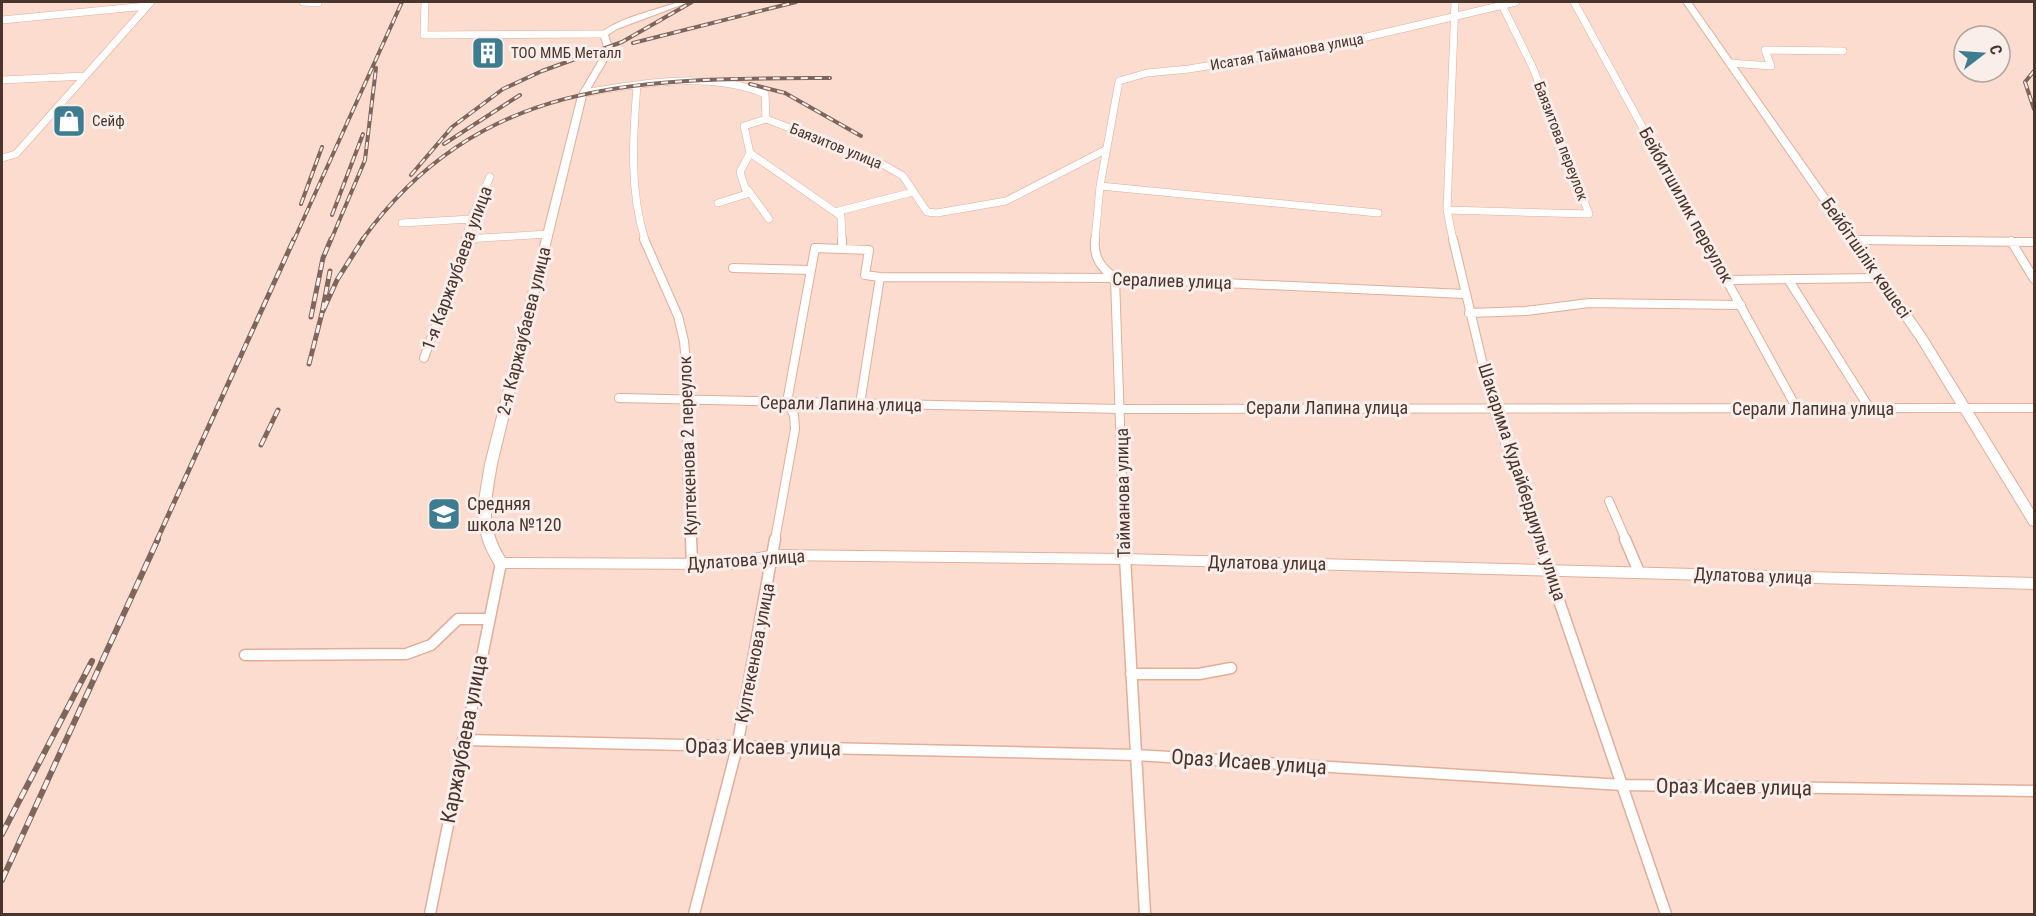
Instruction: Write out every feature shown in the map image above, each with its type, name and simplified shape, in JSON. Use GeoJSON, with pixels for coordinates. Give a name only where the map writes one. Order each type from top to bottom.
{"type":"FeatureCollection","features":[{"type":"Feature","properties":{"kind":"street"},"geometry":{"type":"LineString","coordinates":[[303,2],[318,3]]}},
{"type":"Feature","properties":{"kind":"street"},"geometry":{"type":"LineString","coordinates":[[425,2],[424,35],[604,34],[614,27],[685,2]]}},
{"type":"Feature","properties":{"kind":"street","name":"Шакарима Кудайбердиулы улица"},"geometry":{"type":"LineString","coordinates":[[1455,2],[1447,210],[1464,294],[1493,407],[1666,915]]}},
{"type":"Feature","properties":{"kind":"street","name":"Исатая Тайманова улица"},"geometry":{"type":"LineString","coordinates":[[1107,149],[1119,81],[1147,73],[1189,69],[1337,44],[1455,17],[1481,8],[1516,2]]}},
{"type":"Feature","properties":{"kind":"street","name":"Бейбитшилик переулок"},"geometry":{"type":"LineString","coordinates":[[1574,2],[1797,409]]}},
{"type":"Feature","properties":{"kind":"street","name":"Бейбітшілік көшесі"},"geometry":{"type":"LineString","coordinates":[[1687,2],[1921,337],[2034,521]]}},
{"type":"Feature","properties":{"kind":"street"},"geometry":{"type":"LineString","coordinates":[[2,20],[149,4]]}},
{"type":"Feature","properties":{"kind":"street"},"geometry":{"type":"LineString","coordinates":[[2,158],[16,154],[149,4]]}},
{"type":"Feature","properties":{"kind":"street","name":"Баязитова переулок"},"geometry":{"type":"LineString","coordinates":[[1447,210],[1589,214],[1533,68],[1502,5]]}},
{"type":"Feature","properties":{"kind":"street","name":"2-я Каржаубаева улица"},"geometry":{"type":"LineString","coordinates":[[501,563],[487,543],[482,524],[491,464],[584,95],[609,50],[604,34]]}},
{"type":"Feature","properties":{"kind":"street"},"geometry":{"type":"LineString","coordinates":[[1730,63],[1771,66],[1765,50],[1843,51]]}},
{"type":"Feature","properties":{"kind":"street"},"geometry":{"type":"LineString","coordinates":[[2,80],[85,76]]}},
{"type":"Feature","properties":{"kind":"street"},"geometry":{"type":"LineString","coordinates":[[584,95],[638,85],[744,86],[765,94],[766,119]]}},
{"type":"Feature","properties":{"kind":"street","name":"Култекенова 2 переулок"},"geometry":{"type":"LineString","coordinates":[[638,85],[632,172],[636,211],[648,250],[672,300],[684,339],[690,401],[687,460],[692,564]]}},
{"type":"Feature","properties":{"kind":"street","name":"Баязитов улица"},"geometry":{"type":"LineString","coordinates":[[750,153],[744,126],[766,119],[877,161],[903,176],[927,212],[937,213],[1006,201],[1107,149]]}},
{"type":"Feature","properties":{"kind":"street"},"geometry":{"type":"LineString","coordinates":[[1107,149],[1100,186],[1094,248],[1101,268],[1115,278]]}},
{"type":"Feature","properties":{"kind":"street"},"geometry":{"type":"LineString","coordinates":[[769,219],[759,202],[739,179],[739,172],[750,153],[835,212],[843,221],[842,249],[869,250],[865,275],[880,277],[860,404]]}},
{"type":"Feature","properties":{"kind":"street","name":"1-я Каржаубаева улица"},"geometry":{"type":"LineString","coordinates":[[423,358],[466,239],[471,219],[490,177]]}},
{"type":"Feature","properties":{"kind":"street"},"geometry":{"type":"LineString","coordinates":[[1100,186],[1378,213]]}},
{"type":"Feature","properties":{"kind":"street"},"geometry":{"type":"LineString","coordinates":[[718,202],[747,194],[748,190]]}},
{"type":"Feature","properties":{"kind":"street"},"geometry":{"type":"LineString","coordinates":[[835,212],[913,192]]}},
{"type":"Feature","properties":{"kind":"street"},"geometry":{"type":"LineString","coordinates":[[402,223],[471,219]]}},
{"type":"Feature","properties":{"kind":"street"},"geometry":{"type":"LineString","coordinates":[[466,239],[548,234]]}},
{"type":"Feature","properties":{"kind":"street"},"geometry":{"type":"LineString","coordinates":[[1854,240],[2034,242]]}},
{"type":"Feature","properties":{"kind":"street"},"geometry":{"type":"LineString","coordinates":[[2011,241],[2034,279]]}},
{"type":"Feature","properties":{"kind":"street","name":"Култекенова улица"},"geometry":{"type":"LineString","coordinates":[[694,915],[737,747],[774,555],[795,429],[794,415],[787,402],[810,270],[815,248],[842,249]]}},
{"type":"Feature","properties":{"kind":"street"},"geometry":{"type":"LineString","coordinates":[[733,268],[810,270]]}},
{"type":"Feature","properties":{"kind":"street","name":"Сералиев улица"},"geometry":{"type":"LineString","coordinates":[[880,277],[1115,278],[1464,294]]}},
{"type":"Feature","properties":{"kind":"street","name":"Тайманова улица"},"geometry":{"type":"LineString","coordinates":[[1115,278],[1121,409],[1124,559],[1145,915]]}},
{"type":"Feature","properties":{"kind":"street"},"geometry":{"type":"LineString","coordinates":[[1728,280],[1880,278]]}},
{"type":"Feature","properties":{"kind":"street"},"geometry":{"type":"LineString","coordinates":[[1788,279],[1870,409]]}},
{"type":"Feature","properties":{"kind":"street"},"geometry":{"type":"LineString","coordinates":[[1469,313],[1526,311],[1589,303],[1741,305]]}},
{"type":"Feature","properties":{"kind":"street","name":"Серали Лапина улица"},"geometry":{"type":"LineString","coordinates":[[619,398],[1121,409],[1493,407],[1965,410],[2034,408]]}},
{"type":"Feature","properties":{"kind":"street"},"geometry":{"type":"LineString","coordinates":[[1610,501],[1639,572]]}},
{"type":"Feature","properties":{"kind":"street","name":"Дулатова улица"},"geometry":{"type":"LineString","coordinates":[[501,563],[729,564],[774,555],[1124,559],[2034,584]]}},
{"type":"Feature","properties":{"kind":"street","name":"Каржаубаева улица"},"geometry":{"type":"LineString","coordinates":[[430,915],[463,740],[501,563]]}},
{"type":"Feature","properties":{"kind":"street"},"geometry":{"type":"LineString","coordinates":[[245,655],[406,654],[431,645],[458,620],[488,619]]}},
{"type":"Feature","properties":{"kind":"street"},"geometry":{"type":"LineString","coordinates":[[1131,674],[1200,674],[1232,668]]}},
{"type":"Feature","properties":{"kind":"street","name":"Ораз Исаев улица"},"geometry":{"type":"LineString","coordinates":[[463,740],[1136,755],[1623,785],[2034,791]]}},
{"type":"Feature","properties":{"kind":"railway"},"geometry":{"type":"LineString","coordinates":[[294,240],[402,2]]}},
{"type":"Feature","properties":{"kind":"railway"},"geometry":{"type":"LineString","coordinates":[[411,175],[452,127],[503,89],[542,71],[622,42],[692,2]]}},
{"type":"Feature","properties":{"kind":"railway"},"geometry":{"type":"LineString","coordinates":[[633,43],[796,2]]}},
{"type":"Feature","properties":{"kind":"railway"},"geometry":{"type":"LineString","coordinates":[[331,240],[365,160],[376,68]]}},
{"type":"Feature","properties":{"kind":"railway"},"geometry":{"type":"LineString","coordinates":[[2034,71],[2025,82],[2034,109]]}},
{"type":"Feature","properties":{"kind":"railway"},"geometry":{"type":"LineString","coordinates":[[362,240],[409,185],[460,145],[514,116],[572,97],[633,86],[696,80],[830,78]]}},
{"type":"Feature","properties":{"kind":"railway"},"geometry":{"type":"LineString","coordinates":[[750,84],[785,93],[861,136]]}},
{"type":"Feature","properties":{"kind":"railway"},"geometry":{"type":"LineString","coordinates":[[444,144],[520,95]]}},
{"type":"Feature","properties":{"kind":"railway"},"geometry":{"type":"LineString","coordinates":[[332,215],[363,134]]}},
{"type":"Feature","properties":{"kind":"railway"},"geometry":{"type":"LineString","coordinates":[[301,204],[322,147]]}},
{"type":"Feature","properties":{"kind":"railway"},"geometry":{"type":"LineString","coordinates":[[157,540],[294,239]]}},
{"type":"Feature","properties":{"kind":"railway"},"geometry":{"type":"LineString","coordinates":[[311,317],[323,258],[331,239]]}},
{"type":"Feature","properties":{"kind":"railway"},"geometry":{"type":"LineString","coordinates":[[322,313],[337,280],[363,239]]}},
{"type":"Feature","properties":{"kind":"railway"},"geometry":{"type":"LineString","coordinates":[[322,313],[330,271]]}},
{"type":"Feature","properties":{"kind":"railway"},"geometry":{"type":"LineString","coordinates":[[309,364],[322,313]]}},
{"type":"Feature","properties":{"kind":"railway"},"geometry":{"type":"LineString","coordinates":[[261,445],[278,410]]}},
{"type":"Feature","properties":{"kind":"railway"},"geometry":{"type":"LineString","coordinates":[[2,880],[158,539]]}},
{"type":"Feature","properties":{"kind":"railway"},"geometry":{"type":"LineString","coordinates":[[2,834],[92,661]]}},
{"type":"Feature","properties":{"kind":"place","name":"ТОО ММБ Металл"},"geometry":{"type":"Point","coordinates":[488,53]}},
{"type":"Feature","properties":{"kind":"place","name":"Сейф"},"geometry":{"type":"Point","coordinates":[69,121]}},
{"type":"Feature","properties":{"kind":"place","name":"Средняя школа №120"},"geometry":{"type":"Point","coordinates":[444,514]}}]}
